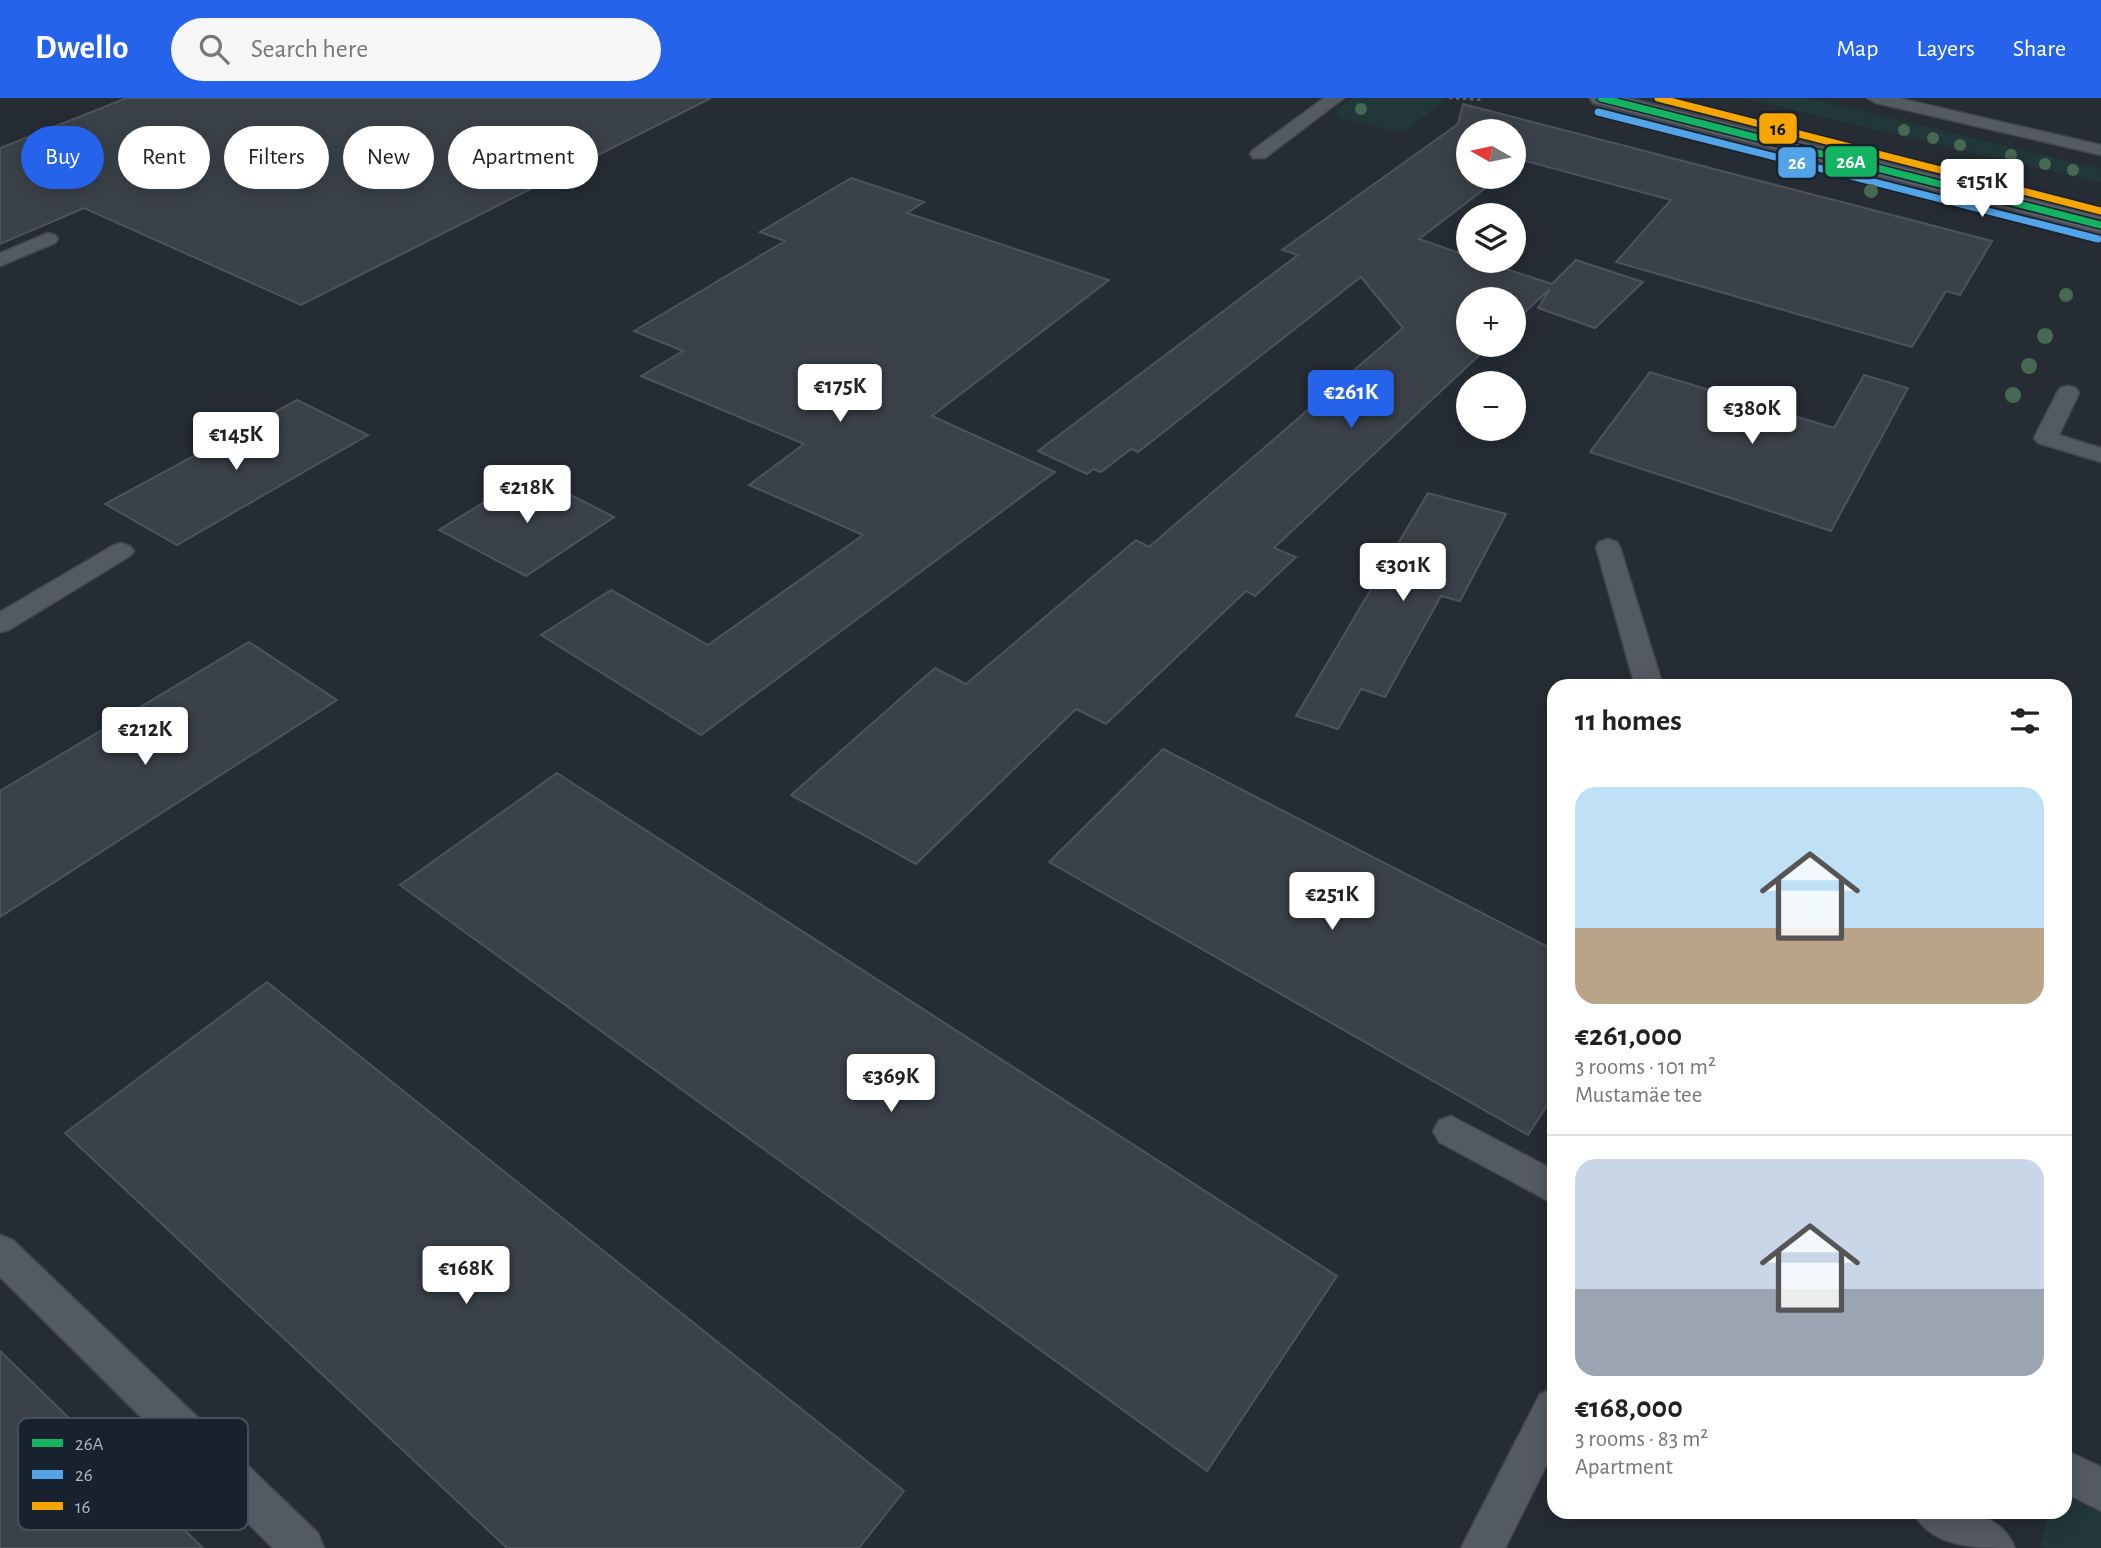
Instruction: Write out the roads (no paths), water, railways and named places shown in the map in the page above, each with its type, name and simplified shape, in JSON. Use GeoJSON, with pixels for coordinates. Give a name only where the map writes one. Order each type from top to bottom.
{"type":"FeatureCollection","features":[{"type":"Feature","properties":{"kind":"main road"},"geometry":{"type":"LineString","coordinates":[[1601,98],[2101,225]]}},
{"type":"Feature","properties":{"kind":"main road"},"geometry":{"type":"LineString","coordinates":[[1660,98],[2101,201]]}},
{"type":"Feature","properties":{"kind":"lane"},"geometry":{"type":"LineString","coordinates":[[1259,154],[1335,98]]}},
{"type":"Feature","properties":{"kind":"lane"},"geometry":{"type":"LineString","coordinates":[[1877,98],[2101,150]]}},
{"type":"Feature","properties":{"kind":"lane"},"geometry":{"type":"LineString","coordinates":[[0,260],[48,239]]}},
{"type":"Feature","properties":{"kind":"lane"},"geometry":{"type":"LineString","coordinates":[[2068,393],[2046,438],[2101,455]]}},
{"type":"Feature","properties":{"kind":"lane"},"geometry":{"type":"LineString","coordinates":[[1608,547],[1646,679]]}},
{"type":"Feature","properties":{"kind":"lane"},"geometry":{"type":"LineString","coordinates":[[0,624],[121,551]]}},
{"type":"Feature","properties":{"kind":"lane"},"geometry":{"type":"LineString","coordinates":[[1451,1131],[1547,1184]]}},
{"type":"Feature","properties":{"kind":"lane"},"geometry":{"type":"LineString","coordinates":[[0,1252],[170,1418]]}},
{"type":"Feature","properties":{"kind":"lane"},"geometry":{"type":"LineString","coordinates":[[1482,1548],[1547,1422]]}},
{"type":"Feature","properties":{"kind":"lane"},"geometry":{"type":"LineString","coordinates":[[2072,1474],[2101,1490]]}},
{"type":"Feature","properties":{"kind":"lane"},"geometry":{"type":"LineString","coordinates":[[248,1494],[303,1548]]}},
{"type":"Feature","properties":{"kind":"lane"},"geometry":{"type":"LineString","coordinates":[[1946,1519],[1994,1548]]}}]}
